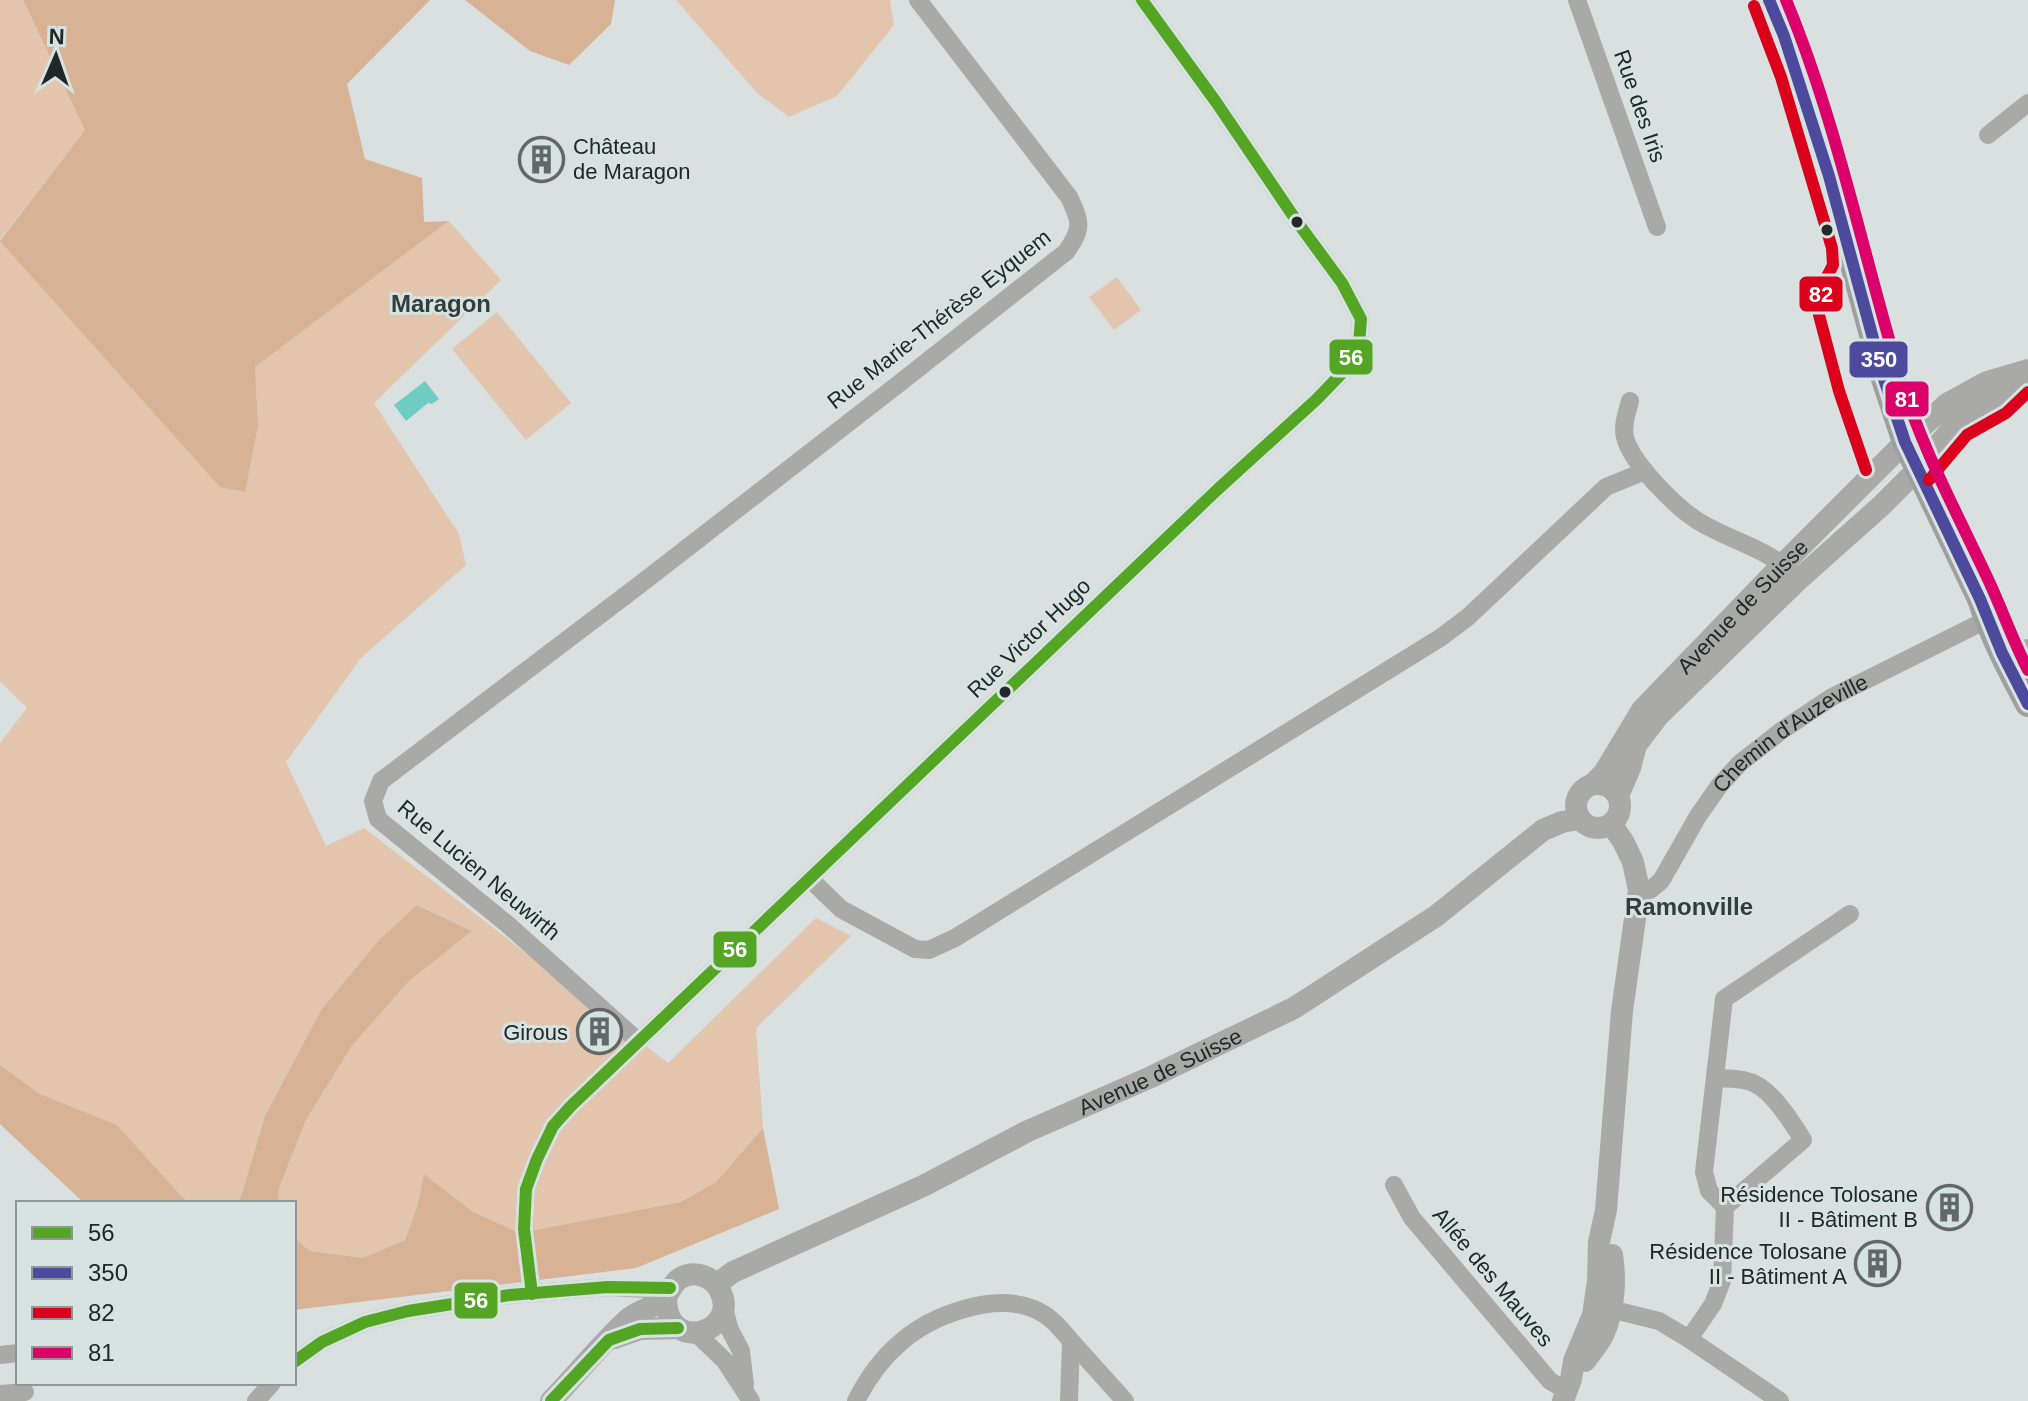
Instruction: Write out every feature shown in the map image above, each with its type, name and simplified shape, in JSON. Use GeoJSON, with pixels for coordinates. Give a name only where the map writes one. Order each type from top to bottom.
{"type":"FeatureCollection","features":[{"type":"Feature","properties":{"kind":"main road"},"geometry":{"type":"LineString","coordinates":[[1769,0],[1784,36],[1824,161],[1884,379],[1905,442],[2028,704]]}},
{"type":"Feature","properties":{"kind":"street","name":"Rue Marie-Thérèse Eyquem"},"geometry":{"type":"LineString","coordinates":[[638,586],[1066,252],[1077,236],[1078,216],[1069,197],[918,0]]}},
{"type":"Feature","properties":{"kind":"street","name":"Rue Victor Hugo"},"geometry":{"type":"LineString","coordinates":[[532,1294],[524,1229],[526,1189],[553,1126],[638,1041],[1217,490],[1317,399],[1342,373],[1359,344],[1361,319],[1342,283],[1142,0]]}},
{"type":"Feature","properties":{"kind":"street","name":"Rue des Iris"},"geometry":{"type":"LineString","coordinates":[[1577,0],[1657,227]]}},
{"type":"Feature","properties":{"kind":"street"},"geometry":{"type":"LineString","coordinates":[[1988,135],[2028,103]]}},
{"type":"Feature","properties":{"kind":"street","name":"Avenue de Suisse"},"geometry":{"type":"LineString","coordinates":[[1618,796],[1636,745],[1658,716],[1905,442],[1947,404],[1987,382],[2027,371]]}},
{"type":"Feature","properties":{"kind":"street","name":"Avenue de Suisse"},"geometry":{"type":"LineString","coordinates":[[1594,783],[1604,773],[1642,710],[1790,572],[1881,506],[1957,423],[1997,400],[2027,371]]}},
{"type":"Feature","properties":{"kind":"street"},"geometry":{"type":"LineString","coordinates":[[1630,401],[1624,426],[1625,437],[1631,452],[1645,471],[1698,521],[1790,572]]}},
{"type":"Feature","properties":{"kind":"street"},"geometry":{"type":"LineString","coordinates":[[810,879],[841,909],[915,949],[929,950],[955,938],[1440,638],[1468,617],[1606,487],[1645,471]]}},
{"type":"Feature","properties":{"kind":"street","name":"Rue Lucien Neuwirth"},"geometry":{"type":"LineString","coordinates":[[638,586],[381,781],[373,801],[378,819],[506,923],[638,1041]]}},
{"type":"Feature","properties":{"kind":"street","name":"Chemin d'Auzeville"},"geometry":{"type":"LineString","coordinates":[[1639,890],[1650,890],[1661,881],[1719,786],[1740,763],[1781,731],[1832,697],[1986,620]]}},
{"type":"Feature","properties":{"kind":"street"},"geometry":{"type":"LineString","coordinates":[[2002,654],[2028,648]]}},
{"type":"Feature","properties":{"kind":"street"},"geometry":{"type":"LineString","coordinates":[[1594,783],[1608,785],[1618,796],[1621,806],[1611,824],[1590,827],[1579,819],[1575,801],[1586,786],[1594,783]]}},
{"type":"Feature","properties":{"kind":"street","name":"Avenue de Suisse"},"geometry":{"type":"LineString","coordinates":[[717,1284],[733,1272],[923,1186],[1028,1131],[1151,1077],[1294,1008],[1436,916],[1543,830],[1579,819]]}},
{"type":"Feature","properties":{"kind":"street"},"geometry":{"type":"LineString","coordinates":[[1567,1390],[1574,1361],[1589,1327],[1603,1308],[1598,1281],[1599,1242],[1606,1210],[1622,1011],[1639,890],[1633,862],[1611,824]]}},
{"type":"Feature","properties":{"kind":"street"},"geometry":{"type":"LineString","coordinates":[[1725,1207],[1709,1191],[1704,1172],[1724,999],[1850,914]]}},
{"type":"Feature","properties":{"kind":"street"},"geometry":{"type":"LineString","coordinates":[[1689,1339],[1713,1304],[1722,1281],[1725,1207],[1803,1140],[1792,1122],[1757,1084],[1715,1078]]}},
{"type":"Feature","properties":{"kind":"street","name":"Allée des Mauves"},"geometry":{"type":"LineString","coordinates":[[1394,1185],[1412,1218],[1550,1381],[1567,1390]]}},
{"type":"Feature","properties":{"kind":"street"},"geometry":{"type":"LineString","coordinates":[[551,1401],[629,1318],[668,1293],[679,1278],[695,1274],[711,1279],[723,1296],[730,1330],[741,1351],[748,1397]]}},
{"type":"Feature","properties":{"kind":"street"},"geometry":{"type":"LineString","coordinates":[[296,1361],[322,1342],[365,1322],[408,1311],[510,1295],[608,1287],[668,1293]]}},
{"type":"Feature","properties":{"kind":"street"},"geometry":{"type":"LineString","coordinates":[[668,1293],[666,1310],[670,1320],[725,1361],[748,1397]]}},
{"type":"Feature","properties":{"kind":"street"},"geometry":{"type":"LineString","coordinates":[[856,1401],[875,1370],[900,1342],[931,1322],[969,1308],[997,1303],[1032,1308],[1050,1318],[1125,1401]]}},
{"type":"Feature","properties":{"kind":"street"},"geometry":{"type":"LineString","coordinates":[[1603,1308],[1659,1321],[1780,1401]]}},
{"type":"Feature","properties":{"kind":"street"},"geometry":{"type":"LineString","coordinates":[[609,1340],[640,1329],[706,1331],[714,1326],[724,1309]]}},
{"type":"Feature","properties":{"kind":"street"},"geometry":{"type":"LineString","coordinates":[[1069,1401],[1071,1341]]}},
{"type":"Feature","properties":{"kind":"street"},"geometry":{"type":"LineString","coordinates":[[256,1401],[270,1385]]}},
{"type":"Feature","properties":{"kind":"street"},"geometry":{"type":"LineString","coordinates":[[0,1394],[25,1392]]}},
{"type":"Feature","properties":{"kind":"shaded area"},"geometry":{"type":"Polygon","coordinates":[[[0,0],[23,0],[85,130],[0,240],[0,0]]]}},
{"type":"Feature","properties":{"kind":"shaded area"},"geometry":{"type":"Polygon","coordinates":[[[23,0],[430,0],[347,84],[365,159],[422,178],[424,222],[449,221],[255,367],[258,425],[245,492],[220,487],[0,241],[85,130],[23,0]]]}},
{"type":"Feature","properties":{"kind":"shaded area"},"geometry":{"type":"Polygon","coordinates":[[[465,0],[615,0],[611,24],[569,65],[530,51],[465,0]]]}},
{"type":"Feature","properties":{"kind":"shaded area"},"geometry":{"type":"Polygon","coordinates":[[[676,0],[890,0],[894,25],[837,96],[789,117],[757,93],[676,0]]]}},
{"type":"Feature","properties":{"kind":"shaded area"},"geometry":{"type":"Polygon","coordinates":[[[449,221],[501,280],[374,403],[459,534],[466,565],[361,658],[286,762],[326,846],[364,828],[668,1063],[816,918],[851,936],[756,1028],[763,1128],[716,1182],[679,1202],[520,1233],[473,1212],[425,1175],[405,1240],[363,1258],[310,1251],[296,1240],[296,1201],[278,1201],[279,1188],[306,1120],[351,1047],[408,982],[472,931],[418,905],[379,940],[321,1010],[265,1116],[240,1201],[184,1199],[117,1125],[40,1094],[0,1065],[0,743],[27,708],[0,681],[0,241],[258,425],[255,367],[449,221]]]}},
{"type":"Feature","properties":{"kind":"shaded area"},"geometry":{"type":"Polygon","coordinates":[[[1117,277],[1141,310],[1114,330],[1089,297],[1117,277]]]}},
{"type":"Feature","properties":{"kind":"shaded area"},"geometry":{"type":"Polygon","coordinates":[[[497,312],[571,403],[526,440],[452,349],[497,312]]]}},
{"type":"Feature","properties":{"kind":"shaded area"},"geometry":{"type":"Polygon","coordinates":[[[417,905],[472,931],[408,982],[351,1047],[306,1120],[279,1188],[278,1201],[240,1201],[265,1116],[321,1010],[379,940],[417,905]]]}},
{"type":"Feature","properties":{"kind":"shaded area"},"geometry":{"type":"Polygon","coordinates":[[[0,1065],[40,1094],[117,1125],[184,1199],[192,1201],[82,1201],[0,1124],[0,1065]]]}},
{"type":"Feature","properties":{"kind":"shaded area"},"geometry":{"type":"Polygon","coordinates":[[[763,1128],[779,1209],[636,1268],[296,1310],[296,1240],[310,1251],[363,1258],[405,1240],[418,1204],[424,1174],[473,1212],[520,1233],[680,1202],[716,1182],[763,1128]]]}},
{"type":"Feature","properties":{"kind":"water"},"geometry":{"type":"Polygon","coordinates":[[[425,381],[439,399],[428,403],[406,421],[394,405],[425,381]]]}},
{"type":"Feature","properties":{"kind":"transit line","name":"56"},"geometry":{"type":"LineString","coordinates":[[532,1294],[524,1229],[526,1189],[553,1126],[1217,490],[1317,399],[1342,373],[1359,344],[1361,319],[1342,283],[1142,0]]}},
{"type":"Feature","properties":{"kind":"transit line","name":"350"},"geometry":{"type":"LineString","coordinates":[[1769,0],[1784,36],[1829,176],[1884,379],[1905,442],[2028,704]]}},
{"type":"Feature","properties":{"kind":"transit line","name":"81"},"geometry":{"type":"LineString","coordinates":[[1786,0],[1820,91],[1907,400],[2028,670]]}},
{"type":"Feature","properties":{"kind":"transit line","name":"82"},"geometry":{"type":"LineString","coordinates":[[1754,6],[1781,77],[1832,248],[1833,265],[1822,286],[1819,315],[1839,391],[1866,470]]}},
{"type":"Feature","properties":{"kind":"transit line","name":"82"},"geometry":{"type":"LineString","coordinates":[[1929,480],[1967,435],[2006,413],[2028,392]]}},
{"type":"Feature","properties":{"kind":"transit line","name":"56"},"geometry":{"type":"LineString","coordinates":[[296,1361],[322,1342],[365,1322],[408,1311],[510,1295],[608,1287],[670,1288]]}},
{"type":"Feature","properties":{"kind":"transit line","name":"56"},"geometry":{"type":"LineString","coordinates":[[551,1401],[609,1340],[640,1329],[678,1328]]}},
{"type":"Feature","properties":{"kind":"place","name":"Château de Maragon"},"geometry":{"type":"Point","coordinates":[542,159]}},
{"type":"Feature","properties":{"kind":"place","name":"Girous"},"geometry":{"type":"Point","coordinates":[599,1032]}},
{"type":"Feature","properties":{"kind":"place","name":"Résidence Tolosane II - Bâtiment B"},"geometry":{"type":"Point","coordinates":[1949,1207]}},
{"type":"Feature","properties":{"kind":"place","name":"Résidence Tolosane II - Bâtiment A"},"geometry":{"type":"Point","coordinates":[1878,1264]}},
{"type":"Feature","properties":{"kind":"district","name":"Maragon"},"geometry":{"type":"Point","coordinates":[441,303]}},
{"type":"Feature","properties":{"kind":"district","name":"Ramonville"},"geometry":{"type":"Point","coordinates":[1689,906]}}]}
